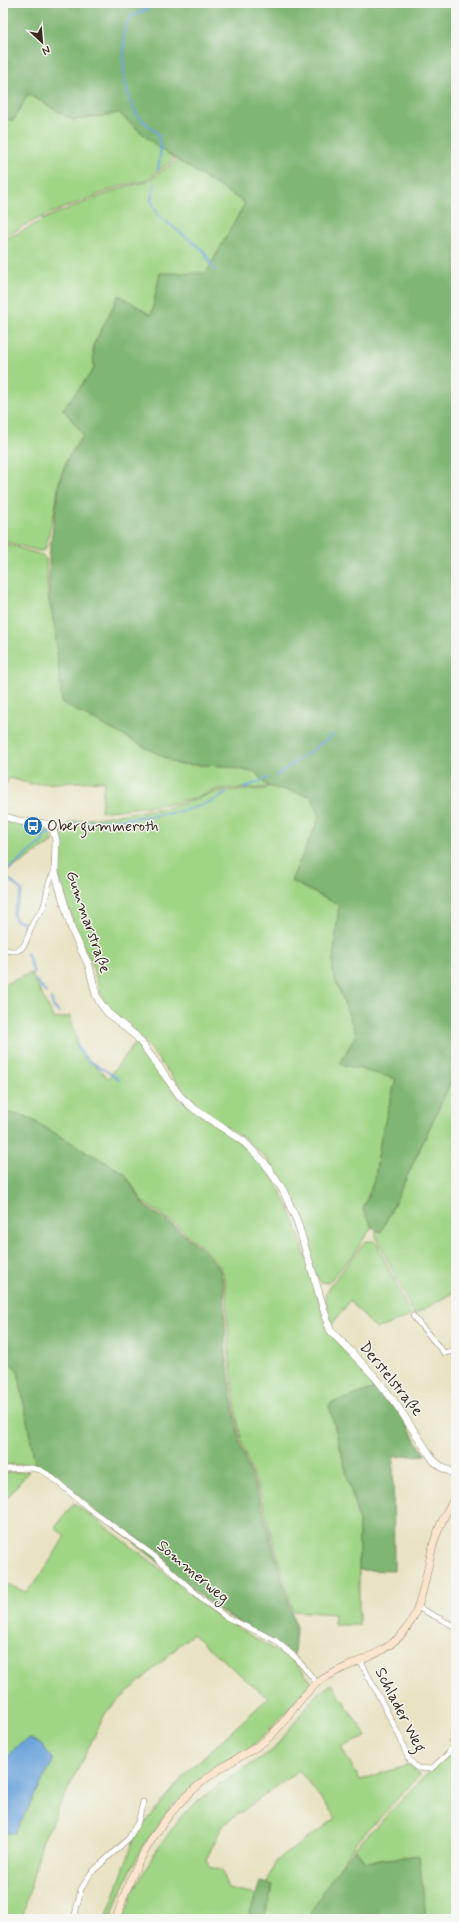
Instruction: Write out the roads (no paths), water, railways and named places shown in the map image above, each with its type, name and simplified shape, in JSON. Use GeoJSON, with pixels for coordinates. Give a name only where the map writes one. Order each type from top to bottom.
{"type":"FeatureCollection","features":[{"type":"Feature","properties":{"kind":"main road"},"geometry":{"type":"LineString","coordinates":[[116,1919],[133,1871],[147,1846],[174,1809],[218,1770],[266,1740],[277,1729],[301,1698],[317,1683],[382,1650],[402,1635],[418,1607],[434,1542],[446,1512],[456,1496]]}},
{"type":"Feature","properties":{"kind":"street","name":"Gummarstraße"},"geometry":{"type":"LineString","coordinates":[[3,816],[19,821],[46,824],[52,828],[56,840],[55,872],[72,930],[89,966],[96,995],[101,1004]]}},
{"type":"Feature","properties":{"kind":"street"},"geometry":{"type":"LineString","coordinates":[[6,950],[13,952],[19,951],[24,946],[34,920],[43,908],[51,877],[55,872]]}},
{"type":"Feature","properties":{"kind":"street","name":"Derstelstraße"},"geometry":{"type":"LineString","coordinates":[[101,1004],[108,1013],[137,1038],[180,1096],[193,1108],[244,1142],[264,1162],[275,1176],[292,1207],[330,1330],[384,1388],[434,1461],[442,1468],[456,1474]]}},
{"type":"Feature","properties":{"kind":"street"},"geometry":{"type":"LineString","coordinates":[[413,1316],[444,1353],[453,1351],[456,1348]]}},
{"type":"Feature","properties":{"kind":"street","name":"Sommerweg"},"geometry":{"type":"LineString","coordinates":[[3,1469],[31,1468],[40,1470],[53,1477],[91,1510],[153,1555],[207,1604],[226,1617],[275,1640],[296,1658],[317,1683]]}},
{"type":"Feature","properties":{"kind":"street"},"geometry":{"type":"LineString","coordinates":[[418,1607],[456,1627]]}},
{"type":"Feature","properties":{"kind":"street","name":"Schlader Weg"},"geometry":{"type":"LineString","coordinates":[[360,1660],[400,1737],[408,1758],[417,1768],[431,1768],[449,1753],[452,1745],[456,1718]]}},
{"type":"Feature","properties":{"kind":"street"},"geometry":{"type":"LineString","coordinates":[[74,1919],[81,1889],[91,1873],[129,1838],[138,1822],[143,1802]]}},
{"type":"Feature","properties":{"kind":"water"},"geometry":{"type":"Polygon","coordinates":[[[30,1739],[44,1747],[53,1761],[15,1833],[7,1833],[2,1773],[3,1768],[7,1759],[14,1750],[22,1743],[30,1739]]]}},
{"type":"Feature","properties":{"kind":"waterway"},"geometry":{"type":"LineString","coordinates":[[158,170],[161,149],[158,134],[137,115],[130,101],[124,76],[124,30],[130,17],[161,3]]}},
{"type":"Feature","properties":{"kind":"waterway"},"geometry":{"type":"LineString","coordinates":[[155,183],[151,200],[158,215],[204,251],[214,270]]}},
{"type":"Feature","properties":{"kind":"waterway"},"geometry":{"type":"LineString","coordinates":[[276,776],[334,734]]}},
{"type":"Feature","properties":{"kind":"waterway"},"geometry":{"type":"LineString","coordinates":[[244,788],[268,778]]}},
{"type":"Feature","properties":{"kind":"waterway"},"geometry":{"type":"LineString","coordinates":[[71,825],[176,812],[203,805],[227,793]]}},
{"type":"Feature","properties":{"kind":"waterway"},"geometry":{"type":"LineString","coordinates":[[3,874],[43,841],[43,835],[51,833]]}},
{"type":"Feature","properties":{"kind":"waterway"},"geometry":{"type":"LineString","coordinates":[[3,874],[22,891],[13,915],[17,921],[24,922],[24,929]]}},
{"type":"Feature","properties":{"kind":"waterway"},"geometry":{"type":"LineString","coordinates":[[27,952],[34,974]]}},
{"type":"Feature","properties":{"kind":"waterway"},"geometry":{"type":"LineString","coordinates":[[36,980],[46,993]]}},
{"type":"Feature","properties":{"kind":"waterway"},"geometry":{"type":"LineString","coordinates":[[51,998],[53,1006],[59,1013]]}},
{"type":"Feature","properties":{"kind":"waterway"},"geometry":{"type":"LineString","coordinates":[[76,1045],[85,1058],[119,1079]]}},
{"type":"Feature","properties":{"kind":"place","name":"Obergummeroth"},"geometry":{"type":"Point","coordinates":[33,826]}}]}
